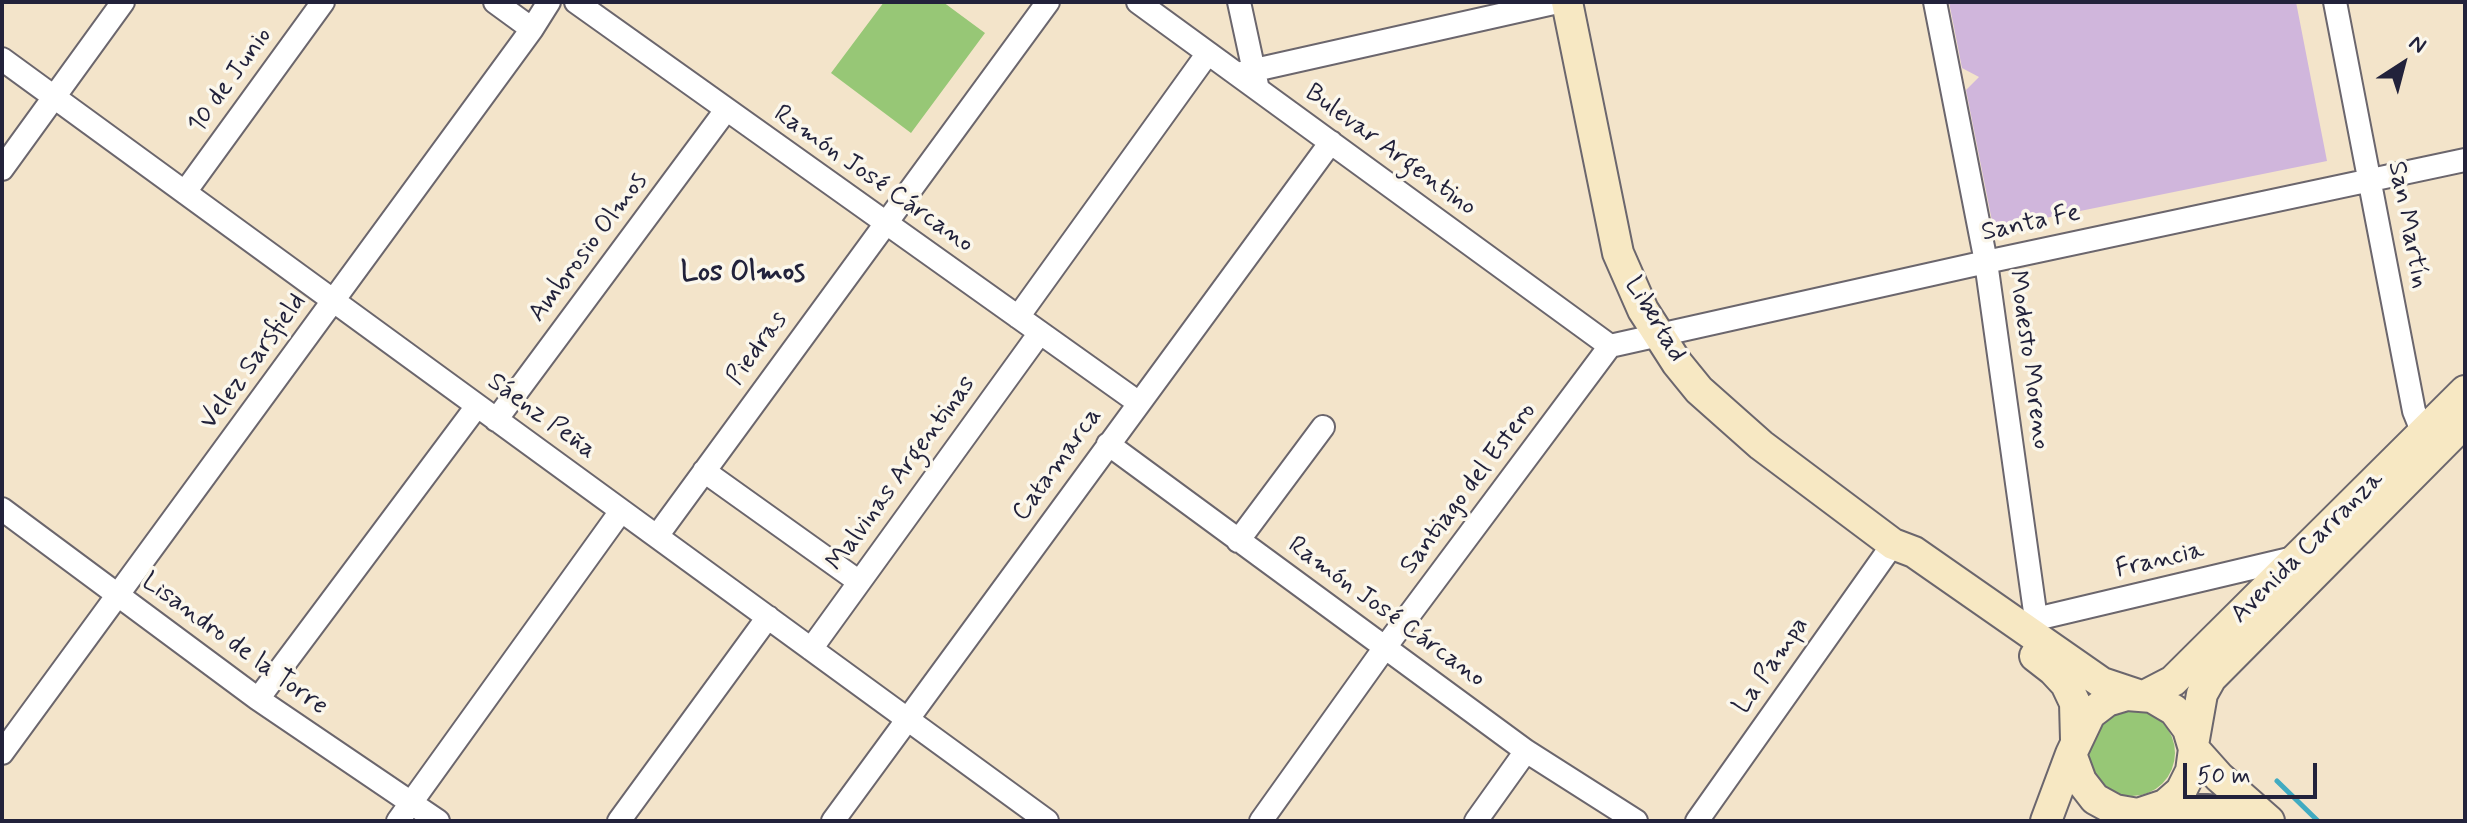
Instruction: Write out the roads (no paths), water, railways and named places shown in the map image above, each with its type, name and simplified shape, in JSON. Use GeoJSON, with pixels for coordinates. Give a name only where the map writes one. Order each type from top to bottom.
{"type":"FeatureCollection","features":[{"type":"Feature","properties":{"kind":"main road","name":"Libertad"},"geometry":{"type":"LineString","coordinates":[[1567,2],[1611,229],[1627,277],[1660,337],[1699,390],[1738,426],[1893,544],[1908,563],[2053,670],[2066,684],[2075,703],[2073,748]]}},
{"type":"Feature","properties":{"kind":"main road","name":"Avenida Carranza"},"geometry":{"type":"LineString","coordinates":[[2193,747],[2202,694],[2211,678],[2428,444],[2465,391]]}},
{"type":"Feature","properties":{"kind":"main road","name":"Avenida Carranza"},"geometry":{"type":"LineString","coordinates":[[2141,695],[2173,681],[2298,557],[2428,444],[2465,422]]}},
{"type":"Feature","properties":{"kind":"main road","name":"Libertad"},"geometry":{"type":"LineString","coordinates":[[1893,544],[1914,552],[2031,624],[2102,683],[2141,695]]}},
{"type":"Feature","properties":{"kind":"main road"},"geometry":{"type":"LineString","coordinates":[[2046,821],[2083,723],[2097,707],[2117,697],[2141,695],[2160,701],[2174,710],[2188,729],[2193,747],[2191,771],[2181,791],[2165,805],[2137,815]]}},
{"type":"Feature","properties":{"kind":"main road"},"geometry":{"type":"LineString","coordinates":[[2193,747],[2219,777],[2269,821]]}},
{"type":"Feature","properties":{"kind":"main road"},"geometry":{"type":"LineString","coordinates":[[2073,748],[2081,781],[2095,799],[2115,810],[2137,815],[2208,810],[2242,821]]}},
{"type":"Feature","properties":{"kind":"street"},"geometry":{"type":"LineString","coordinates":[[2,169],[123,2]]}},
{"type":"Feature","properties":{"kind":"street","name":"10 de Junio"},"geometry":{"type":"LineString","coordinates":[[185,192],[323,2]]}},
{"type":"Feature","properties":{"kind":"street"},"geometry":{"type":"LineString","coordinates":[[495,2],[532,29]]}},
{"type":"Feature","properties":{"kind":"street","name":"Velez Sarsfield"},"geometry":{"type":"LineString","coordinates":[[2,753],[549,2]]}},
{"type":"Feature","properties":{"kind":"street","name":"Ramón José Cárcano"},"geometry":{"type":"LineString","coordinates":[[576,2],[1139,403]]}},
{"type":"Feature","properties":{"kind":"street","name":"Piedras"},"geometry":{"type":"LineString","coordinates":[[657,536],[1048,2]]}},
{"type":"Feature","properties":{"kind":"street","name":"Bulevar Argentino"},"geometry":{"type":"LineString","coordinates":[[1138,2],[1208,53],[1249,78],[1331,142],[1610,346]]}},
{"type":"Feature","properties":{"kind":"street"},"geometry":{"type":"LineString","coordinates":[[1239,2],[1249,78],[1558,2]]}},
{"type":"Feature","properties":{"kind":"street","name":"Modesto Moreno"},"geometry":{"type":"LineString","coordinates":[[1935,2],[1986,262],[2031,624]]}},
{"type":"Feature","properties":{"kind":"street","name":"San Martín"},"geometry":{"type":"LineString","coordinates":[[2335,2],[2414,411],[2428,444]]}},
{"type":"Feature","properties":{"kind":"street"},"geometry":{"type":"LineString","coordinates":[[1018,317],[1208,53]]}},
{"type":"Feature","properties":{"kind":"street","name":"Sáenz Peña"},"geometry":{"type":"LineString","coordinates":[[2,59],[1047,821]]}},
{"type":"Feature","properties":{"kind":"street","name":"Ambrosio Olmos"},"geometry":{"type":"LineString","coordinates":[[496,420],[726,110]]}},
{"type":"Feature","properties":{"kind":"street","name":"Catamarca"},"geometry":{"type":"LineString","coordinates":[[833,821],[1331,142]]}},
{"type":"Feature","properties":{"kind":"street","name":"Santa Fe"},"geometry":{"type":"LineString","coordinates":[[1610,346],[2465,160]]}},
{"type":"Feature","properties":{"kind":"street","name":"Malvinas Argentinas"},"geometry":{"type":"LineString","coordinates":[[811,649],[1039,334]]}},
{"type":"Feature","properties":{"kind":"street","name":"Santiago del Estero"},"geometry":{"type":"LineString","coordinates":[[1261,821],[1386,646],[1610,346]]}},
{"type":"Feature","properties":{"kind":"street"},"geometry":{"type":"LineString","coordinates":[[258,699],[477,406]]}},
{"type":"Feature","properties":{"kind":"street"},"geometry":{"type":"LineString","coordinates":[[1238,541],[1323,427]]}},
{"type":"Feature","properties":{"kind":"street","name":"Ramón José Cárcano"},"geometry":{"type":"LineString","coordinates":[[1108,444],[1526,751],[1636,821]]}},
{"type":"Feature","properties":{"kind":"street"},"geometry":{"type":"LineString","coordinates":[[704,471],[858,581]]}},
{"type":"Feature","properties":{"kind":"street","name":"Lisandro de la Torre"},"geometry":{"type":"LineString","coordinates":[[2,509],[405,812],[438,821]]}},
{"type":"Feature","properties":{"kind":"street"},"geometry":{"type":"LineString","coordinates":[[405,812],[621,511]]}},
{"type":"Feature","properties":{"kind":"street","name":"La Pampa"},"geometry":{"type":"LineString","coordinates":[[1697,821],[1893,544]]}},
{"type":"Feature","properties":{"kind":"street","name":"Francia"},"geometry":{"type":"LineString","coordinates":[[2031,624],[2298,557]]}},
{"type":"Feature","properties":{"kind":"street"},"geometry":{"type":"LineString","coordinates":[[619,821],[768,617]]}},
{"type":"Feature","properties":{"kind":"street"},"geometry":{"type":"LineString","coordinates":[[1476,821],[1526,751]]}},
{"type":"Feature","properties":{"kind":"waterway"},"geometry":{"type":"LineString","coordinates":[[2277,781],[2318,821]]}},
{"type":"Feature","properties":{"kind":"district","name":"Los Olmos"},"geometry":{"type":"Point","coordinates":[743,274]}}]}
